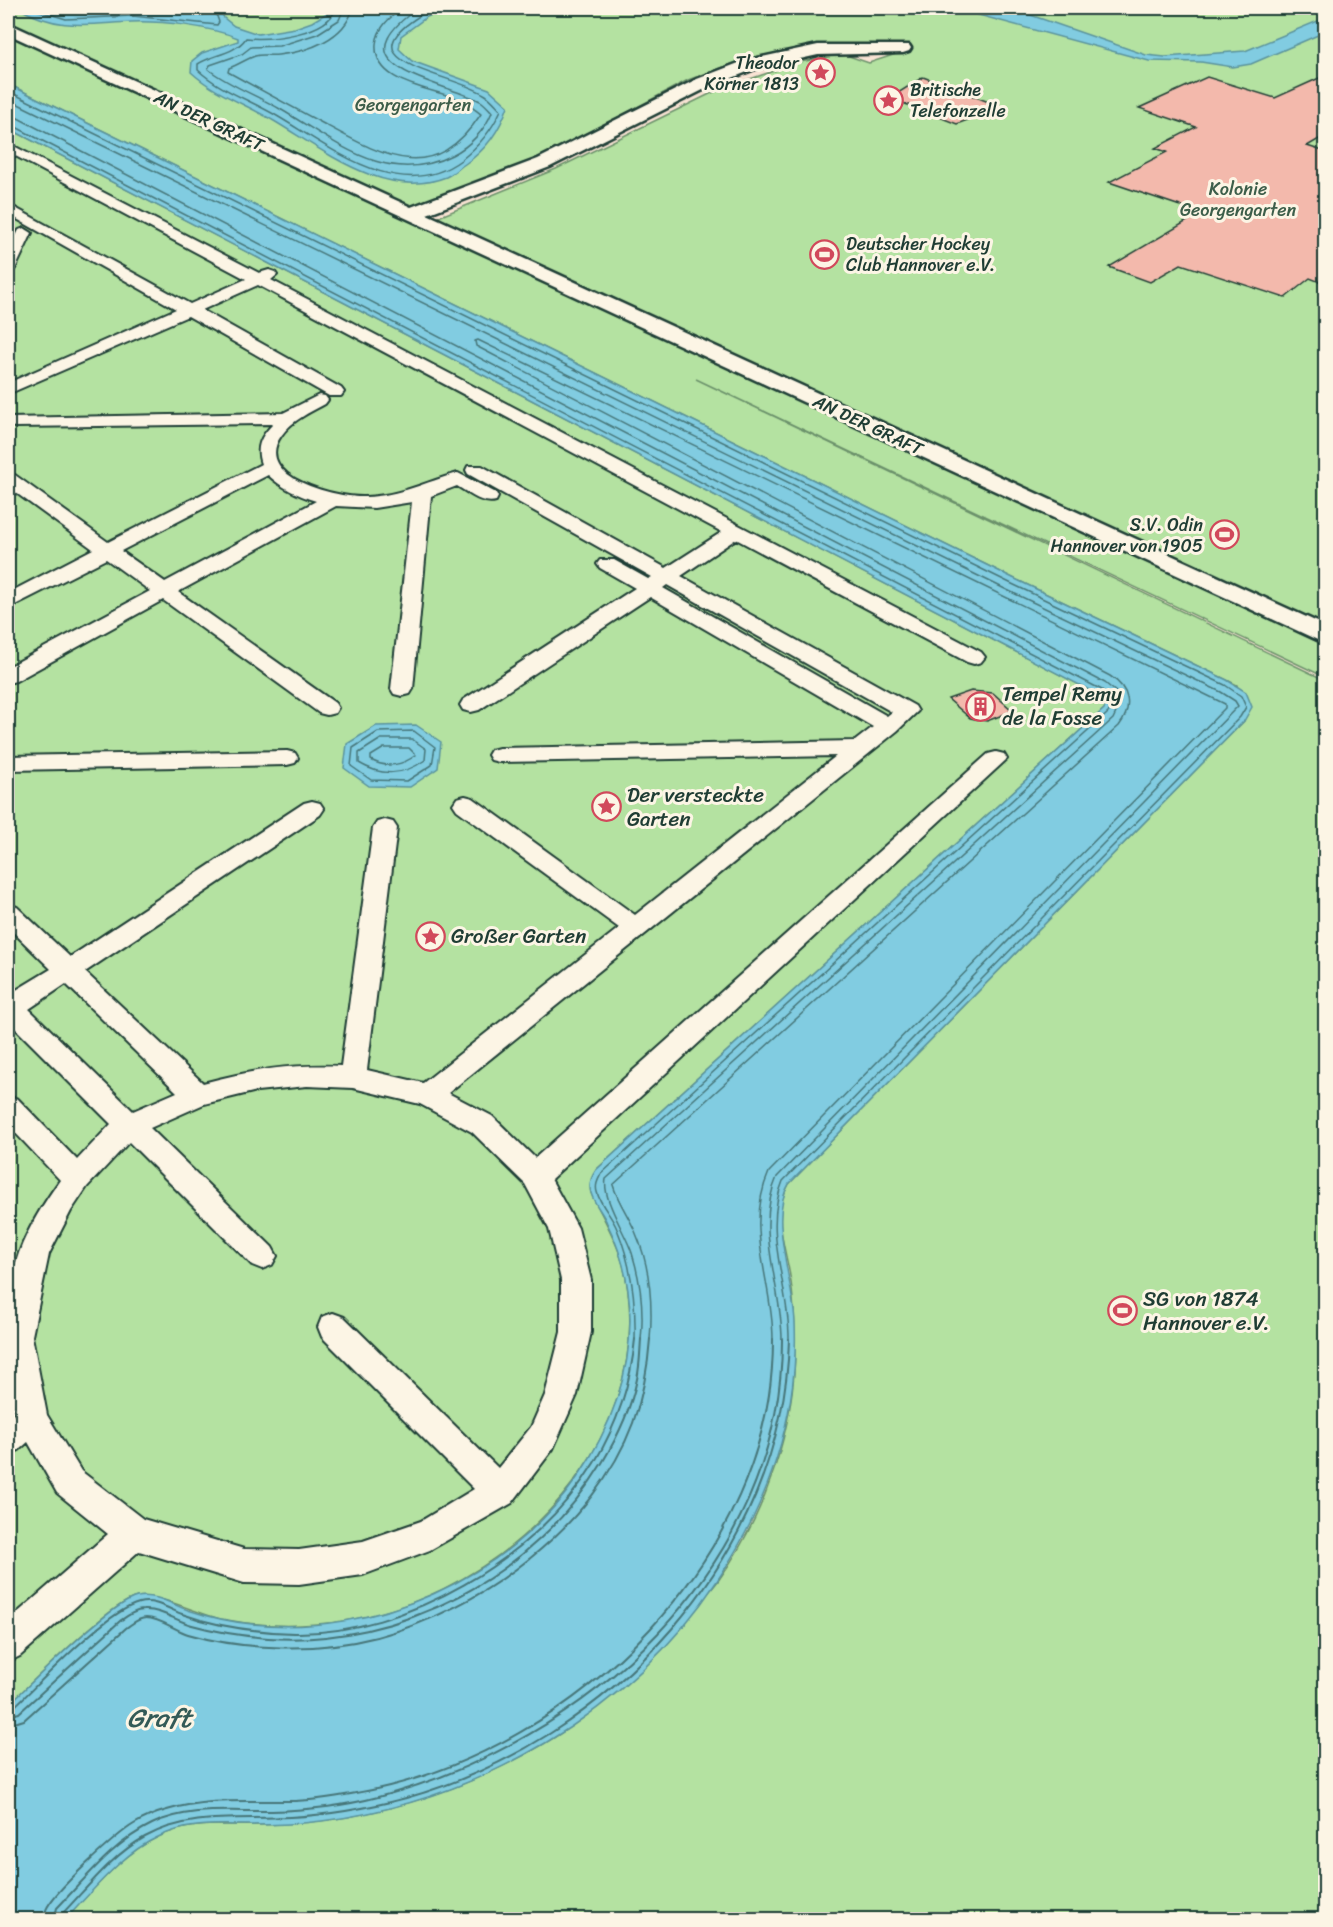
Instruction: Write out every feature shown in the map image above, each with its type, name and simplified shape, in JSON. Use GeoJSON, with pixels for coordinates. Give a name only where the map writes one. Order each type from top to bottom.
{"type":"FeatureCollection","features":[{"type":"Feature","properties":{"kind":"street","name":"AN DER GRAFT"},"geometry":{"type":"LineString","coordinates":[[8,28],[1326,636]]}},
{"type":"Feature","properties":{"kind":"street"},"geometry":{"type":"LineString","coordinates":[[410,214],[544,163],[703,83],[750,65],[818,50],[903,48]]}},
{"type":"Feature","properties":{"kind":"street"},"geometry":{"type":"LineString","coordinates":[[8,147],[974,657]]}},
{"type":"Feature","properties":{"kind":"street"},"geometry":{"type":"LineString","coordinates":[[8,163],[26,157]]}},
{"type":"Feature","properties":{"kind":"street"},"geometry":{"type":"LineString","coordinates":[[8,208],[17,227],[319,400],[287,418],[270,440],[267,454],[270,466],[277,476],[294,488],[332,501],[359,503],[422,495],[458,479],[657,582]]}},
{"type":"Feature","properties":{"kind":"street"},"geometry":{"type":"LineString","coordinates":[[8,267],[17,227]]}},
{"type":"Feature","properties":{"kind":"street"},"geometry":{"type":"LineString","coordinates":[[17,227],[189,310],[335,392]]}},
{"type":"Feature","properties":{"kind":"street"},"geometry":{"type":"LineString","coordinates":[[8,389],[277,271]]}},
{"type":"Feature","properties":{"kind":"street"},"geometry":{"type":"LineString","coordinates":[[15,422],[287,418]]}},
{"type":"Feature","properties":{"kind":"street"},"geometry":{"type":"LineString","coordinates":[[8,601],[270,466]]}},
{"type":"Feature","properties":{"kind":"street"},"geometry":{"type":"LineString","coordinates":[[427,1095],[889,726],[475,470]]}},
{"type":"Feature","properties":{"kind":"street"},"geometry":{"type":"LineString","coordinates":[[8,479],[327,708]]}},
{"type":"Feature","properties":{"kind":"street"},"geometry":{"type":"LineString","coordinates":[[402,689],[422,495]]}},
{"type":"Feature","properties":{"kind":"street"},"geometry":{"type":"LineString","coordinates":[[8,676],[332,501]]}},
{"type":"Feature","properties":{"kind":"street"},"geometry":{"type":"LineString","coordinates":[[471,705],[736,531]]}},
{"type":"Feature","properties":{"kind":"street"},"geometry":{"type":"LineString","coordinates":[[499,755],[860,748]]}},
{"type":"Feature","properties":{"kind":"street"},"geometry":{"type":"LineString","coordinates":[[8,763],[286,758]]}},
{"type":"Feature","properties":{"kind":"street"},"geometry":{"type":"LineString","coordinates":[[536,1176],[996,759]]}},
{"type":"Feature","properties":{"kind":"street"},"geometry":{"type":"LineString","coordinates":[[465,804],[636,928]]}},
{"type":"Feature","properties":{"kind":"street"},"geometry":{"type":"LineString","coordinates":[[262,1257],[8,1007],[312,809]]}},
{"type":"Feature","properties":{"kind":"street"},"geometry":{"type":"LineString","coordinates":[[353,1077],[386,828]]}},
{"type":"Feature","properties":{"kind":"street"},"geometry":{"type":"LineString","coordinates":[[8,913],[198,1095]]}},
{"type":"Feature","properties":{"kind":"street"},"geometry":{"type":"LineString","coordinates":[[307,1075],[353,1077],[427,1095],[482,1124],[536,1176],[563,1228],[576,1280],[576,1332],[561,1395],[542,1438],[501,1492],[430,1534],[363,1558],[299,1567],[244,1566],[134,1533],[69,1482],[20,1429],[13,1336],[34,1253],[61,1202],[77,1179],[128,1125],[198,1095],[257,1080],[307,1075]]}},
{"type":"Feature","properties":{"kind":"street"},"geometry":{"type":"LineString","coordinates":[[8,1107],[77,1179]]}},
{"type":"Feature","properties":{"kind":"street"},"geometry":{"type":"LineString","coordinates":[[333,1327],[501,1492]]}},
{"type":"Feature","properties":{"kind":"street"},"geometry":{"type":"LineString","coordinates":[[8,1644],[134,1533]]}},
{"type":"Feature","properties":{"kind":"green space","name":"Georgengarten"},"geometry":{"type":"Polygon","coordinates":[[[8,8],[1325,8],[1325,628],[436,218],[556,169],[718,90],[800,62],[843,54],[869,63],[893,55],[852,45],[796,49],[737,62],[688,80],[564,146],[503,173],[409,209],[8,25],[8,8]]]}},
{"type":"Feature","properties":{"kind":"green space"},"geometry":{"type":"Polygon","coordinates":[[[8,30],[1325,642],[1325,677],[696,379],[1325,680],[1325,1919],[65,1919],[120,1863],[158,1837],[194,1826],[282,1824],[332,1819],[390,1808],[423,1798],[487,1774],[518,1758],[577,1723],[620,1687],[718,1581],[750,1528],[774,1470],[790,1408],[794,1378],[793,1302],[780,1218],[781,1206],[789,1184],[1244,721],[1237,685],[1013,578],[8,84],[8,30]]]}},
{"type":"Feature","properties":{"kind":"green space","name":"Großer Garten"},"geometry":{"type":"Polygon","coordinates":[[[8,128],[1099,695],[1107,703],[1104,709],[596,1170],[591,1193],[614,1239],[624,1268],[629,1335],[617,1399],[590,1457],[550,1510],[500,1554],[443,1589],[381,1613],[317,1624],[269,1625],[221,1619],[155,1598],[137,1597],[124,1602],[90,1628],[8,1705],[8,128]]]}},
{"type":"Feature","properties":{"kind":"water"},"geometry":{"type":"Polygon","coordinates":[[[18,8],[220,8],[224,18],[234,26],[258,34],[295,28],[312,22],[335,8],[446,8],[427,17],[401,36],[399,49],[412,61],[489,89],[508,106],[501,123],[486,146],[454,173],[423,183],[401,182],[378,177],[334,158],[274,121],[211,87],[191,72],[192,61],[202,53],[238,41],[238,38],[213,30],[171,23],[131,22],[87,25],[60,23],[18,8]]]}},
{"type":"Feature","properties":{"kind":"water"},"geometry":{"type":"Polygon","coordinates":[[[882,8],[1016,10],[1146,55],[1165,57],[1245,51],[1325,18],[1325,32],[1251,64],[1233,67],[1201,62],[1149,61],[975,14],[882,8]]]}},
{"type":"Feature","properties":{"kind":"water","name":"Graft"},"geometry":{"type":"Polygon","coordinates":[[[8,84],[1013,578],[1227,680],[1246,692],[1252,707],[1244,721],[789,1184],[783,1198],[781,1232],[794,1307],[795,1358],[792,1392],[777,1458],[751,1521],[717,1581],[681,1628],[641,1671],[595,1710],[545,1743],[493,1771],[437,1794],[380,1810],[322,1821],[278,1825],[204,1825],[169,1832],[145,1844],[120,1863],[65,1920],[8,1919],[8,1705],[90,1628],[124,1603],[137,1597],[150,1596],[204,1615],[252,1624],[298,1626],[344,1621],[390,1610],[434,1594],[475,1572],[513,1545],[548,1514],[577,1478],[599,1442],[622,1383],[629,1341],[630,1308],[621,1258],[612,1234],[591,1193],[590,1181],[596,1170],[1104,709],[1107,703],[1099,695],[8,128],[8,84]]]}},
{"type":"Feature","properties":{"kind":"water"},"geometry":{"type":"Polygon","coordinates":[[[416,725],[441,742],[438,768],[410,787],[369,786],[344,768],[347,744],[376,726],[416,725]]]}},
{"type":"Feature","properties":{"kind":"building","name":"Kolonie Georgengarten"},"geometry":{"type":"Polygon","coordinates":[[[1326,75],[1326,135],[1307,146],[1326,152],[1325,284],[1310,278],[1285,298],[1181,264],[1150,282],[1109,267],[1201,213],[1109,182],[1167,152],[1155,148],[1196,127],[1139,108],[1207,77],[1275,98],[1326,75]]]}},
{"type":"Feature","properties":{"kind":"building"},"geometry":{"type":"Polygon","coordinates":[[[923,77],[1002,107],[957,124],[890,98],[923,77]]]}},
{"type":"Feature","properties":{"kind":"building","name":"Tempel Remy de la Fosse"},"geometry":{"type":"Polygon","coordinates":[[[971,691],[993,693],[1013,711],[987,721],[970,718],[948,699],[971,691]]]}},
{"type":"Feature","properties":{"kind":"place","name":"Theodor Körner 1813"},"geometry":{"type":"Point","coordinates":[820,73]}},
{"type":"Feature","properties":{"kind":"place","name":"Britische Telefonzelle"},"geometry":{"type":"Point","coordinates":[889,100]}},
{"type":"Feature","properties":{"kind":"place","name":"Deutscher Hockey Club Hannover e.V."},"geometry":{"type":"Point","coordinates":[825,254]}},
{"type":"Feature","properties":{"kind":"place","name":"S.V. Odin Hannover von 1905"},"geometry":{"type":"Point","coordinates":[1224,535]}},
{"type":"Feature","properties":{"kind":"place","name":"Tempel Remy de la Fosse"},"geometry":{"type":"Point","coordinates":[981,706]}},
{"type":"Feature","properties":{"kind":"place","name":"Der versteckte Garten"},"geometry":{"type":"Point","coordinates":[606,807]}},
{"type":"Feature","properties":{"kind":"place","name":"Großer Garten"},"geometry":{"type":"Point","coordinates":[430,936]}},
{"type":"Feature","properties":{"kind":"place","name":"SG von 1874 Hannover e.V."},"geometry":{"type":"Point","coordinates":[1122,1311]}}]}
